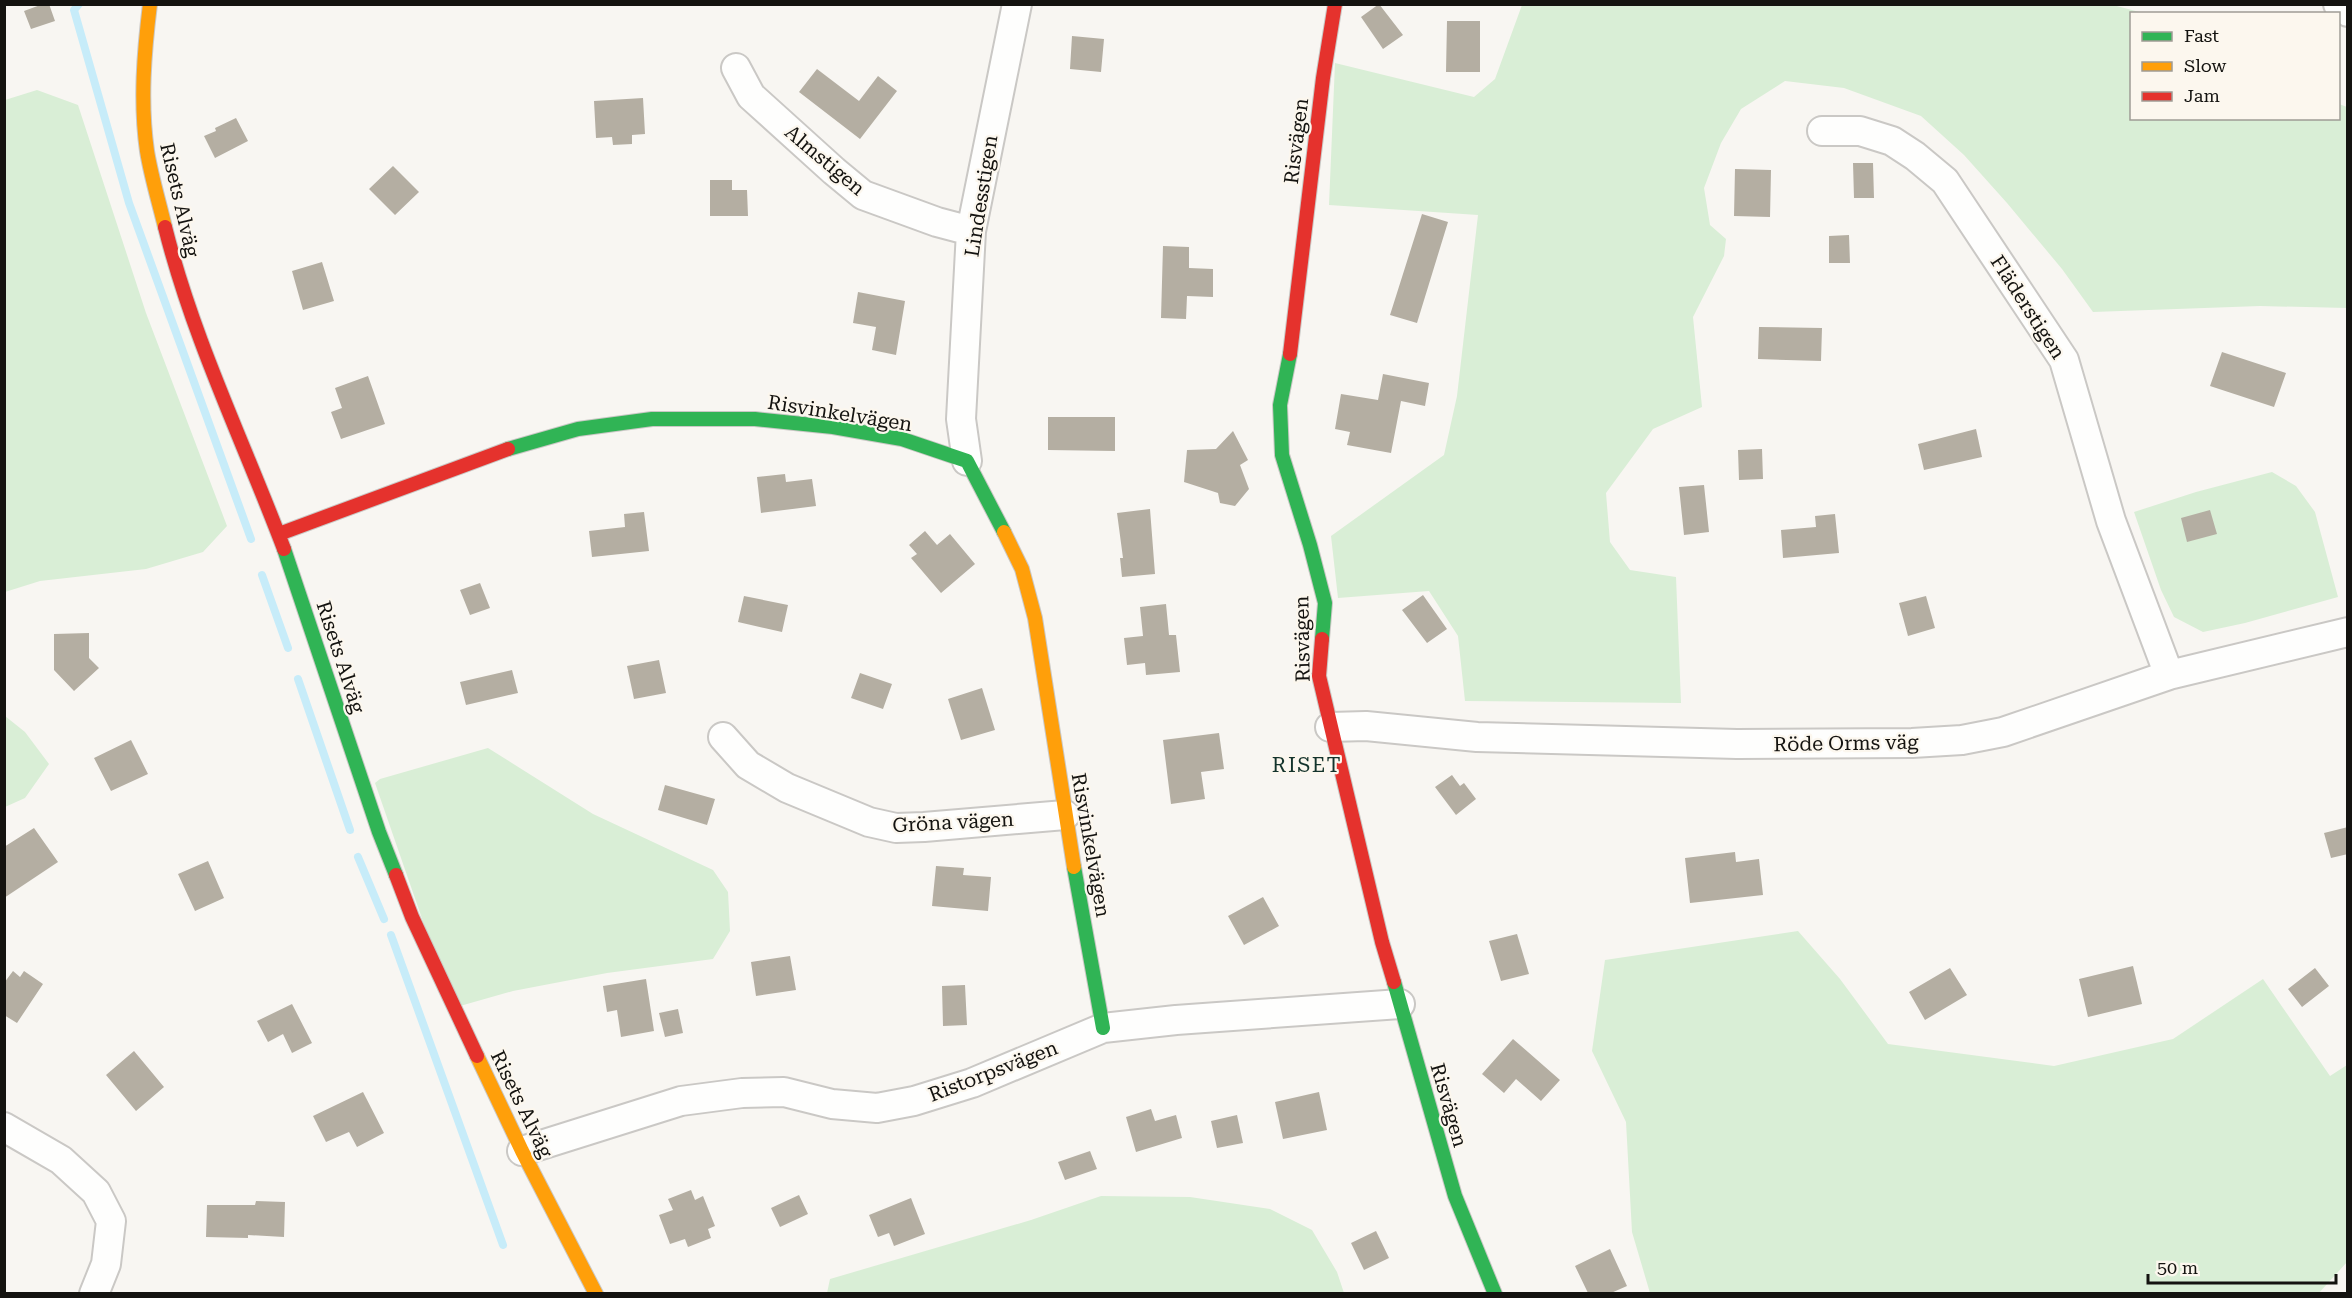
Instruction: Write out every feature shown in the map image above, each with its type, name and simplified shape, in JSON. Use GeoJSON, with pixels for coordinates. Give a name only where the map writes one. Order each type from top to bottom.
{"type":"FeatureCollection","features":[{"type":"Feature","properties":{"kind":"street","name":"Risets Alväg"},"geometry":{"type":"LineString","coordinates":[[150,4],[143,60],[142,105],[147,152],[173,258],[207,358],[279,534],[379,832],[404,896],[522,1151],[596,1293]]}},
{"type":"Feature","properties":{"kind":"street","name":"Lindesstigen"},"geometry":{"type":"LineString","coordinates":[[967,461],[961,419],[971,231],[1017,4]]}},
{"type":"Feature","properties":{"kind":"street","name":"Risvägen"},"geometry":{"type":"LineString","coordinates":[[1335,4],[1323,78],[1291,346],[1280,405],[1282,454],[1325,603],[1320,676],[1330,727],[1382,942],[1455,1196],[1495,1293]]}},
{"type":"Feature","properties":{"kind":"street"},"geometry":{"type":"LineString","coordinates":[[2338,4],[2348,12]]}},
{"type":"Feature","properties":{"kind":"street","name":"Almstigen"},"geometry":{"type":"LineString","coordinates":[[736,68],[751,96],[863,195],[937,222],[971,231]]}},
{"type":"Feature","properties":{"kind":"street","name":"Fläderstigen"},"geometry":{"type":"LineString","coordinates":[[1822,131],[1860,131],[1892,141],[1915,156],[1945,181],[2064,360],[2111,521],[2169,675]]}},
{"type":"Feature","properties":{"kind":"street","name":"Risvinkelvägen"},"geometry":{"type":"LineString","coordinates":[[279,534],[495,453],[578,429],[651,419],[755,419],[833,427],[902,440],[967,461],[992,504],[1022,569],[1035,618],[1065,815],[1103,1028]]}},
{"type":"Feature","properties":{"kind":"street","name":"Röde Orms väg"},"geometry":{"type":"LineString","coordinates":[[1330,727],[1366,726],[1477,737],[1737,744],[1912,743],[1962,740],[2003,732],[2169,675],[2348,632]]}},
{"type":"Feature","properties":{"kind":"street","name":"Gröna vägen"},"geometry":{"type":"LineString","coordinates":[[723,738],[748,765],[787,788],[868,822],[896,828],[1065,815]]}},
{"type":"Feature","properties":{"kind":"street","name":"Ristorpsvägen"},"geometry":{"type":"LineString","coordinates":[[522,1151],[681,1101],[784,1092],[832,1104],[877,1108],[914,1101],[972,1083],[1103,1028],[1176,1020],[1400,1004]]}},
{"type":"Feature","properties":{"kind":"street"},"geometry":{"type":"LineString","coordinates":[[4,1127],[61,1160],[96,1192],[111,1221],[106,1264],[94,1293]]}},
{"type":"Feature","properties":{"kind":"green space"},"geometry":{"type":"Polygon","coordinates":[[[1522,5],[2113,5],[2139,12],[2130,12],[2130,120],[2340,120],[2340,104],[2347,107],[2347,308],[2260,306],[2093,312],[2062,269],[2007,203],[1964,155],[1921,116],[1844,88],[1785,81],[1741,109],[1721,143],[1704,188],[1710,225],[1726,239],[1724,256],[1693,317],[1702,407],[1653,429],[1606,493],[1610,542],[1630,570],[1676,577],[1681,703],[1465,701],[1458,636],[1429,591],[1338,598],[1331,536],[1444,455],[1457,396],[1478,215],[1329,205],[1335,63],[1474,97],[1495,79],[1522,5]]]}},
{"type":"Feature","properties":{"kind":"green space"},"geometry":{"type":"Polygon","coordinates":[[[37,90],[78,105],[146,313],[227,526],[203,552],[146,569],[40,581],[5,592],[5,100],[37,90]]]}},
{"type":"Feature","properties":{"kind":"green space"},"geometry":{"type":"Polygon","coordinates":[[[2272,472],[2296,486],[2315,512],[2338,597],[2245,623],[2203,632],[2174,617],[2161,590],[2134,512],[2196,492],[2272,472]]]}},
{"type":"Feature","properties":{"kind":"green space"},"geometry":{"type":"Polygon","coordinates":[[[5,716],[25,732],[49,764],[25,798],[5,807],[5,716]]]}},
{"type":"Feature","properties":{"kind":"green space"},"geometry":{"type":"Polygon","coordinates":[[[488,748],[593,814],[713,870],[728,892],[730,931],[713,959],[607,973],[513,991],[453,1008],[375,783],[380,779],[488,748]]]}},
{"type":"Feature","properties":{"kind":"green space"},"geometry":{"type":"Polygon","coordinates":[[[1798,931],[1840,979],[1888,1044],[2054,1066],[2173,1039],[2263,979],[2330,1076],[2347,1065],[2347,1262],[2318,1294],[1650,1293],[1632,1232],[1626,1122],[1592,1051],[1605,960],[1798,931]]]}},
{"type":"Feature","properties":{"kind":"green space"},"geometry":{"type":"Polygon","coordinates":[[[1101,1196],[1190,1197],[1270,1209],[1312,1230],[1337,1272],[1344,1293],[827,1293],[830,1279],[1031,1220],[1101,1196]]]}},
{"type":"Feature","properties":{"kind":"building"},"geometry":{"type":"Polygon","coordinates":[[[49,4],[55,21],[31,29],[24,11],[49,4]]]}},
{"type":"Feature","properties":{"kind":"building"},"geometry":{"type":"Polygon","coordinates":[[[1379,4],[1403,35],[1383,49],[1361,17],[1379,4]]]}},
{"type":"Feature","properties":{"kind":"building"},"geometry":{"type":"Polygon","coordinates":[[[1447,21],[1480,21],[1480,72],[1446,72],[1447,21]]]}},
{"type":"Feature","properties":{"kind":"building"},"geometry":{"type":"Polygon","coordinates":[[[1072,36],[1104,39],[1101,72],[1070,69],[1072,36]]]}},
{"type":"Feature","properties":{"kind":"building"},"geometry":{"type":"Polygon","coordinates":[[[817,69],[859,101],[878,76],[897,91],[860,139],[799,92],[817,69]]]}},
{"type":"Feature","properties":{"kind":"building"},"geometry":{"type":"Polygon","coordinates":[[[643,98],[645,134],[632,135],[632,144],[613,145],[612,137],[596,138],[594,101],[643,98]]]}},
{"type":"Feature","properties":{"kind":"building"},"geometry":{"type":"Polygon","coordinates":[[[236,118],[248,141],[215,158],[204,136],[236,118]]]}},
{"type":"Feature","properties":{"kind":"building"},"geometry":{"type":"Polygon","coordinates":[[[1853,163],[1873,163],[1874,198],[1854,198],[1853,163]]]}},
{"type":"Feature","properties":{"kind":"building"},"geometry":{"type":"Polygon","coordinates":[[[393,166],[419,192],[395,215],[369,189],[393,166]]]}},
{"type":"Feature","properties":{"kind":"building"},"geometry":{"type":"Polygon","coordinates":[[[1735,169],[1771,170],[1770,217],[1734,216],[1735,169]]]}},
{"type":"Feature","properties":{"kind":"building"},"geometry":{"type":"Polygon","coordinates":[[[710,180],[732,180],[732,190],[747,190],[748,216],[710,216],[710,180]]]}},
{"type":"Feature","properties":{"kind":"building"},"geometry":{"type":"Polygon","coordinates":[[[1422,214],[1448,222],[1417,323],[1390,315],[1422,214]]]}},
{"type":"Feature","properties":{"kind":"building"},"geometry":{"type":"Polygon","coordinates":[[[1849,235],[1850,263],[1829,263],[1829,236],[1849,235]]]}},
{"type":"Feature","properties":{"kind":"building"},"geometry":{"type":"Polygon","coordinates":[[[1163,246],[1189,247],[1189,268],[1213,269],[1213,297],[1187,296],[1186,319],[1161,318],[1163,246]]]}},
{"type":"Feature","properties":{"kind":"building"},"geometry":{"type":"Polygon","coordinates":[[[322,262],[334,301],[303,310],[292,271],[322,262]]]}},
{"type":"Feature","properties":{"kind":"building"},"geometry":{"type":"Polygon","coordinates":[[[858,292],[905,301],[896,355],[872,350],[876,327],[853,323],[858,292]]]}},
{"type":"Feature","properties":{"kind":"building"},"geometry":{"type":"Polygon","coordinates":[[[1759,327],[1822,328],[1821,361],[1758,359],[1759,327]]]}},
{"type":"Feature","properties":{"kind":"building"},"geometry":{"type":"Polygon","coordinates":[[[2222,352],[2286,373],[2274,407],[2210,386],[2222,352]]]}},
{"type":"Feature","properties":{"kind":"building"},"geometry":{"type":"Polygon","coordinates":[[[1383,374],[1429,383],[1425,406],[1401,401],[1391,453],[1347,445],[1350,432],[1335,429],[1341,394],[1378,400],[1383,374]]]}},
{"type":"Feature","properties":{"kind":"building"},"geometry":{"type":"Polygon","coordinates":[[[368,376],[385,424],[341,439],[331,412],[342,408],[335,388],[368,376]]]}},
{"type":"Feature","properties":{"kind":"building"},"geometry":{"type":"Polygon","coordinates":[[[1048,417],[1115,417],[1115,451],[1048,450],[1048,417]]]}},
{"type":"Feature","properties":{"kind":"building"},"geometry":{"type":"Polygon","coordinates":[[[1976,429],[1982,457],[1924,470],[1918,444],[1976,429]]]}},
{"type":"Feature","properties":{"kind":"building"},"geometry":{"type":"Polygon","coordinates":[[[1233,431],[1248,460],[1240,465],[1249,489],[1235,506],[1220,503],[1218,493],[1184,482],[1187,450],[1216,449],[1233,431]]]}},
{"type":"Feature","properties":{"kind":"building"},"geometry":{"type":"Polygon","coordinates":[[[1762,449],[1763,479],[1739,480],[1738,450],[1762,449]]]}},
{"type":"Feature","properties":{"kind":"building"},"geometry":{"type":"Polygon","coordinates":[[[785,474],[786,482],[812,479],[816,506],[761,513],[757,477],[785,474]]]}},
{"type":"Feature","properties":{"kind":"building"},"geometry":{"type":"Polygon","coordinates":[[[1704,485],[1709,532],[1684,535],[1679,487],[1704,485]]]}},
{"type":"Feature","properties":{"kind":"building"},"geometry":{"type":"Polygon","coordinates":[[[1150,509],[1155,574],[1122,577],[1120,558],[1123,558],[1117,513],[1150,509]]]}},
{"type":"Feature","properties":{"kind":"building"},"geometry":{"type":"Polygon","coordinates":[[[2210,510],[2217,534],[2187,542],[2181,518],[2210,510]]]}},
{"type":"Feature","properties":{"kind":"building"},"geometry":{"type":"Polygon","coordinates":[[[644,512],[649,551],[592,557],[589,531],[625,527],[624,514],[644,512]]]}},
{"type":"Feature","properties":{"kind":"building"},"geometry":{"type":"Polygon","coordinates":[[[1835,514],[1839,553],[1783,558],[1781,530],[1816,527],[1815,516],[1835,514]]]}},
{"type":"Feature","properties":{"kind":"building"},"geometry":{"type":"Polygon","coordinates":[[[925,531],[937,545],[950,534],[975,564],[941,593],[911,558],[917,554],[909,545],[925,531]]]}},
{"type":"Feature","properties":{"kind":"building"},"geometry":{"type":"Polygon","coordinates":[[[480,583],[490,608],[470,615],[460,590],[480,583]]]}},
{"type":"Feature","properties":{"kind":"building"},"geometry":{"type":"Polygon","coordinates":[[[1423,595],[1447,629],[1427,643],[1402,610],[1423,595]]]}},
{"type":"Feature","properties":{"kind":"building"},"geometry":{"type":"Polygon","coordinates":[[[744,596],[788,605],[782,632],[738,622],[744,596]]]}},
{"type":"Feature","properties":{"kind":"building"},"geometry":{"type":"Polygon","coordinates":[[[1926,596],[1935,628],[1908,636],[1899,603],[1926,596]]]}},
{"type":"Feature","properties":{"kind":"building"},"geometry":{"type":"Polygon","coordinates":[[[1166,604],[1169,635],[1176,635],[1180,672],[1146,675],[1145,663],[1127,665],[1124,638],[1143,636],[1140,607],[1166,604]]]}},
{"type":"Feature","properties":{"kind":"building"},"geometry":{"type":"Polygon","coordinates":[[[89,633],[89,658],[99,668],[74,691],[54,670],[54,634],[89,633]]]}},
{"type":"Feature","properties":{"kind":"building"},"geometry":{"type":"Polygon","coordinates":[[[659,660],[666,693],[634,699],[627,666],[659,660]]]}},
{"type":"Feature","properties":{"kind":"building"},"geometry":{"type":"Polygon","coordinates":[[[512,670],[518,693],[466,705],[460,682],[512,670]]]}},
{"type":"Feature","properties":{"kind":"building"},"geometry":{"type":"Polygon","coordinates":[[[860,673],[892,684],[883,709],[851,698],[860,673]]]}},
{"type":"Feature","properties":{"kind":"building"},"geometry":{"type":"Polygon","coordinates":[[[982,688],[995,730],[961,740],[948,699],[982,688]]]}},
{"type":"Feature","properties":{"kind":"building"},"geometry":{"type":"Polygon","coordinates":[[[1219,733],[1224,769],[1201,772],[1205,799],[1171,804],[1163,740],[1219,733]]]}},
{"type":"Feature","properties":{"kind":"building"},"geometry":{"type":"Polygon","coordinates":[[[131,740],[148,774],[111,791],[94,758],[131,740]]]}},
{"type":"Feature","properties":{"kind":"building"},"geometry":{"type":"Polygon","coordinates":[[[1452,775],[1460,786],[1464,783],[1476,799],[1456,815],[1435,787],[1452,775]]]}},
{"type":"Feature","properties":{"kind":"building"},"geometry":{"type":"Polygon","coordinates":[[[665,785],[715,799],[707,825],[658,810],[665,785]]]}},
{"type":"Feature","properties":{"kind":"building"},"geometry":{"type":"Polygon","coordinates":[[[2348,827],[2348,854],[2331,858],[2324,833],[2348,827]]]}},
{"type":"Feature","properties":{"kind":"building"},"geometry":{"type":"Polygon","coordinates":[[[34,828],[58,862],[4,898],[4,847],[34,828]]]}},
{"type":"Feature","properties":{"kind":"building"},"geometry":{"type":"Polygon","coordinates":[[[1735,852],[1736,862],[1759,859],[1763,895],[1690,903],[1685,858],[1735,852]]]}},
{"type":"Feature","properties":{"kind":"building"},"geometry":{"type":"Polygon","coordinates":[[[208,861],[224,898],[195,911],[178,874],[208,861]]]}},
{"type":"Feature","properties":{"kind":"building"},"geometry":{"type":"Polygon","coordinates":[[[936,866],[964,868],[963,875],[991,877],[988,911],[932,906],[936,866]]]}},
{"type":"Feature","properties":{"kind":"building"},"geometry":{"type":"Polygon","coordinates":[[[1263,897],[1279,926],[1244,945],[1228,916],[1263,897]]]}},
{"type":"Feature","properties":{"kind":"building"},"geometry":{"type":"Polygon","coordinates":[[[1517,934],[1529,974],[1501,981],[1489,941],[1517,934]]]}},
{"type":"Feature","properties":{"kind":"building"},"geometry":{"type":"Polygon","coordinates":[[[790,956],[796,990],[756,996],[751,962],[790,956]]]}},
{"type":"Feature","properties":{"kind":"building"},"geometry":{"type":"Polygon","coordinates":[[[2133,966],[2142,1004],[2088,1017],[2079,979],[2133,966]]]}},
{"type":"Feature","properties":{"kind":"building"},"geometry":{"type":"Polygon","coordinates":[[[1950,968],[1967,995],[1925,1020],[1909,992],[1950,968]]]}},
{"type":"Feature","properties":{"kind":"building"},"geometry":{"type":"Polygon","coordinates":[[[2315,968],[2329,986],[2302,1007],[2288,989],[2315,968]]]}},
{"type":"Feature","properties":{"kind":"building"},"geometry":{"type":"Polygon","coordinates":[[[13,971],[20,977],[24,971],[43,984],[17,1023],[4,1015],[4,983],[13,971]]]}},
{"type":"Feature","properties":{"kind":"building"},"geometry":{"type":"Polygon","coordinates":[[[646,979],[654,1031],[621,1037],[617,1010],[607,1012],[603,986],[646,979]]]}},
{"type":"Feature","properties":{"kind":"building"},"geometry":{"type":"Polygon","coordinates":[[[965,985],[967,1025],[943,1026],[942,986],[965,985]]]}},
{"type":"Feature","properties":{"kind":"building"},"geometry":{"type":"Polygon","coordinates":[[[292,1004],[312,1043],[292,1053],[283,1034],[268,1042],[257,1021],[292,1004]]]}},
{"type":"Feature","properties":{"kind":"building"},"geometry":{"type":"Polygon","coordinates":[[[678,1009],[683,1033],[665,1037],[659,1013],[678,1009]]]}},
{"type":"Feature","properties":{"kind":"building"},"geometry":{"type":"Polygon","coordinates":[[[1513,1039],[1560,1080],[1541,1101],[1516,1079],[1504,1093],[1482,1074],[1513,1039]]]}},
{"type":"Feature","properties":{"kind":"building"},"geometry":{"type":"Polygon","coordinates":[[[134,1051],[164,1087],[136,1111],[106,1075],[134,1051]]]}},
{"type":"Feature","properties":{"kind":"building"},"geometry":{"type":"Polygon","coordinates":[[[363,1092],[384,1133],[357,1147],[349,1132],[326,1142],[313,1116],[363,1092]]]}},
{"type":"Feature","properties":{"kind":"building"},"geometry":{"type":"Polygon","coordinates":[[[1319,1092],[1327,1130],[1283,1139],[1275,1102],[1319,1092]]]}},
{"type":"Feature","properties":{"kind":"building"},"geometry":{"type":"Polygon","coordinates":[[[1151,1109],[1155,1121],[1176,1115],[1182,1138],[1136,1152],[1126,1117],[1151,1109]]]}},
{"type":"Feature","properties":{"kind":"building"},"geometry":{"type":"Polygon","coordinates":[[[1237,1115],[1243,1143],[1217,1148],[1211,1121],[1237,1115]]]}},
{"type":"Feature","properties":{"kind":"building"},"geometry":{"type":"Polygon","coordinates":[[[1090,1151],[1097,1169],[1065,1180],[1058,1162],[1090,1151]]]}},
{"type":"Feature","properties":{"kind":"building"},"geometry":{"type":"Polygon","coordinates":[[[691,1190],[695,1200],[703,1196],[715,1226],[708,1229],[711,1238],[688,1247],[685,1239],[670,1244],[659,1215],[673,1210],[668,1199],[691,1190]]]}},
{"type":"Feature","properties":{"kind":"building"},"geometry":{"type":"Polygon","coordinates":[[[799,1195],[808,1214],[780,1227],[771,1208],[799,1195]]]}},
{"type":"Feature","properties":{"kind":"building"},"geometry":{"type":"Polygon","coordinates":[[[911,1198],[925,1234],[894,1246],[889,1233],[878,1237],[869,1215],[911,1198]]]}},
{"type":"Feature","properties":{"kind":"building"},"geometry":{"type":"Polygon","coordinates":[[[256,1201],[285,1202],[284,1237],[248,1235],[248,1238],[206,1237],[207,1205],[255,1205],[256,1201]]]}},
{"type":"Feature","properties":{"kind":"building"},"geometry":{"type":"Polygon","coordinates":[[[1376,1231],[1389,1258],[1364,1270],[1351,1243],[1376,1231]]]}},
{"type":"Feature","properties":{"kind":"building"},"geometry":{"type":"Polygon","coordinates":[[[1610,1249],[1627,1286],[1611,1293],[1588,1293],[1575,1266],[1610,1249]]]}},
{"type":"Feature","properties":{"kind":"waterway"},"geometry":{"type":"LineString","coordinates":[[79,4],[74,10],[129,203],[251,539]]}},
{"type":"Feature","properties":{"kind":"waterway"},"geometry":{"type":"LineString","coordinates":[[262,575],[288,648]]}},
{"type":"Feature","properties":{"kind":"waterway"},"geometry":{"type":"LineString","coordinates":[[298,679],[350,830]]}},
{"type":"Feature","properties":{"kind":"waterway"},"geometry":{"type":"LineString","coordinates":[[358,857],[384,919]]}},
{"type":"Feature","properties":{"kind":"waterway"},"geometry":{"type":"LineString","coordinates":[[391,935],[503,1245]]}},
{"type":"Feature","properties":{"kind":"traffic: fast"},"geometry":{"type":"LineString","coordinates":[[1290,354],[1280,405],[1282,455],[1325,603],[1322,639]]}},
{"type":"Feature","properties":{"kind":"traffic: fast"},"geometry":{"type":"LineString","coordinates":[[508,449],[578,429],[652,419],[755,419],[833,427],[902,439],[967,461],[1004,532]]}},
{"type":"Feature","properties":{"kind":"traffic: fast"},"geometry":{"type":"LineString","coordinates":[[284,549],[379,832],[396,875]]}},
{"type":"Feature","properties":{"kind":"traffic: fast"},"geometry":{"type":"LineString","coordinates":[[1074,867],[1103,1028]]}},
{"type":"Feature","properties":{"kind":"traffic: fast"},"geometry":{"type":"LineString","coordinates":[[1394,982],[1455,1196],[1495,1294]]}},
{"type":"Feature","properties":{"kind":"traffic: slow"},"geometry":{"type":"LineString","coordinates":[[150,4],[144,78],[145,133],[151,170],[165,227]]}},
{"type":"Feature","properties":{"kind":"traffic: slow"},"geometry":{"type":"LineString","coordinates":[[1004,532],[1022,569],[1035,618],[1074,867]]}},
{"type":"Feature","properties":{"kind":"traffic: slow"},"geometry":{"type":"LineString","coordinates":[[477,1056],[522,1151],[596,1294]]}},
{"type":"Feature","properties":{"kind":"traffic: jam"},"geometry":{"type":"LineString","coordinates":[[1290,354],[1323,78],[1335,4]]}},
{"type":"Feature","properties":{"kind":"traffic: jam"},"geometry":{"type":"LineString","coordinates":[[165,227],[204,350],[284,549]]}},
{"type":"Feature","properties":{"kind":"traffic: jam"},"geometry":{"type":"LineString","coordinates":[[279,534],[508,449]]}},
{"type":"Feature","properties":{"kind":"traffic: jam"},"geometry":{"type":"LineString","coordinates":[[1322,639],[1319,676],[1382,942],[1394,982]]}},
{"type":"Feature","properties":{"kind":"traffic: jam"},"geometry":{"type":"LineString","coordinates":[[396,875],[412,917],[477,1056]]}},
{"type":"Feature","properties":{"kind":"district","name":"RISET"},"geometry":{"type":"Point","coordinates":[1307,765]}}]}
